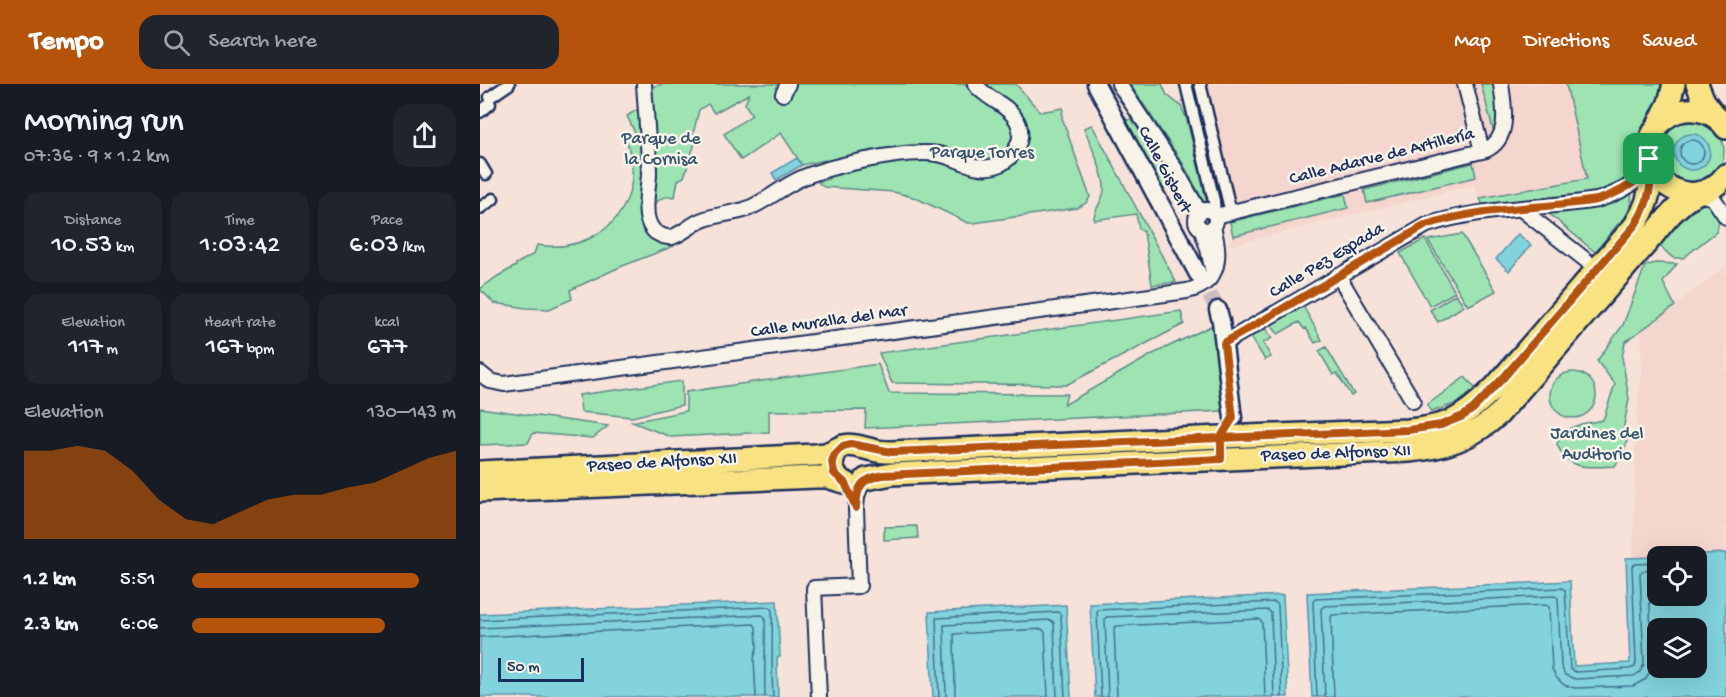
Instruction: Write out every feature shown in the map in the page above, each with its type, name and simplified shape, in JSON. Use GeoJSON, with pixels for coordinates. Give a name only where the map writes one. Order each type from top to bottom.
{"type":"FeatureCollection","features":[{"type":"Feature","properties":{"kind":"main road","name":"Paseo de Alfonso XII"},"geometry":{"type":"LineString","coordinates":[[480,472],[815,455],[853,446],[892,452],[1425,429],[1441,425],[1473,409],[1504,377],[1635,225],[1649,195],[1650,142],[1669,104],[1674,84]]}},
{"type":"Feature","properties":{"kind":"main road"},"geometry":{"type":"LineString","coordinates":[[1697,84],[1704,101],[1723,124]]}},
{"type":"Feature","properties":{"kind":"main road"},"geometry":{"type":"LineString","coordinates":[[1657,126],[1673,113],[1687,110],[1708,113],[1723,124]]}},
{"type":"Feature","properties":{"kind":"main road"},"geometry":{"type":"LineString","coordinates":[[1650,161],[1655,174],[1668,187],[1685,193],[1697,193]]}},
{"type":"Feature","properties":{"kind":"main road","name":"Paseo de Alfonso XII"},"geometry":{"type":"LineString","coordinates":[[480,491],[816,477],[854,481],[892,474],[1429,449],[1461,440],[1473,434],[1498,414],[1651,238],[1670,213],[1697,193],[1712,188],[1726,175]]}},
{"type":"Feature","properties":{"kind":"main road"},"geometry":{"type":"LineString","coordinates":[[1221,437],[1221,459]]}},
{"type":"Feature","properties":{"kind":"main road"},"geometry":{"type":"LineString","coordinates":[[853,446],[868,451],[872,461],[871,473],[854,481],[834,473],[832,461],[837,451],[853,446]]}},
{"type":"Feature","properties":{"kind":"street"},"geometry":{"type":"LineString","coordinates":[[480,112],[508,84]]}},
{"type":"Feature","properties":{"kind":"street"},"geometry":{"type":"LineString","coordinates":[[644,84],[648,153],[647,214],[650,226],[657,233],[672,237],[702,220],[747,209],[801,177],[857,163],[905,154],[935,153],[977,167],[997,166],[1014,154],[1020,136],[1019,127],[1016,119],[1010,113],[984,94],[975,84]]}},
{"type":"Feature","properties":{"kind":"street","name":"Calle Gisbert"},"geometry":{"type":"LineString","coordinates":[[1096,84],[1205,274]]}},
{"type":"Feature","properties":{"kind":"street"},"geometry":{"type":"LineString","coordinates":[[1119,84],[1174,167],[1200,213],[1197,219],[1211,222]]}},
{"type":"Feature","properties":{"kind":"street"},"geometry":{"type":"LineString","coordinates":[[1186,84],[1214,201],[1211,222],[1219,250],[1216,265],[1205,274]]}},
{"type":"Feature","properties":{"kind":"street"},"geometry":{"type":"LineString","coordinates":[[1200,84],[1231,213]]}},
{"type":"Feature","properties":{"kind":"street"},"geometry":{"type":"LineString","coordinates":[[1465,84],[1482,152]]}},
{"type":"Feature","properties":{"kind":"street","name":"Calle Adarve de Artillería"},"geometry":{"type":"LineString","coordinates":[[1211,222],[1231,213],[1482,152],[1493,146],[1502,132],[1504,118],[1502,84]]}},
{"type":"Feature","properties":{"kind":"street","name":"Calle Pez Espada"},"geometry":{"type":"LineString","coordinates":[[1224,343],[1426,225],[1449,219],[1581,202],[1611,195],[1640,177],[1650,161]]}},
{"type":"Feature","properties":{"kind":"street"},"geometry":{"type":"LineString","coordinates":[[1726,175],[1726,181]]}},
{"type":"Feature","properties":{"kind":"street"},"geometry":{"type":"LineString","coordinates":[[1697,193],[1713,198],[1726,217]]}},
{"type":"Feature","properties":{"kind":"street"},"geometry":{"type":"LineString","coordinates":[[480,208],[494,199]]}},
{"type":"Feature","properties":{"kind":"street"},"geometry":{"type":"LineString","coordinates":[[1521,209],[1587,261]]}},
{"type":"Feature","properties":{"kind":"street","name":"Calle Muralla del Mar"},"geometry":{"type":"LineString","coordinates":[[480,373],[490,381],[504,384],[1187,291],[1202,285],[1205,274]]}},
{"type":"Feature","properties":{"kind":"street"},"geometry":{"type":"LineString","coordinates":[[1338,275],[1413,401]]}},
{"type":"Feature","properties":{"kind":"street"},"geometry":{"type":"LineString","coordinates":[[1218,310],[1233,418],[1221,437]]}},
{"type":"Feature","properties":{"kind":"street"},"geometry":{"type":"LineString","coordinates":[[1233,418],[1253,436]]}},
{"type":"Feature","properties":{"kind":"street"},"geometry":{"type":"LineString","coordinates":[[819,697],[814,588],[859,585],[854,481]]}},
{"type":"Feature","properties":{"kind":"shaded area"},"geometry":{"type":"Polygon","coordinates":[[[1186,84],[1566,84],[1588,179],[1480,198],[1474,185],[1228,246],[1233,236],[1228,214],[1216,216],[1186,84]]]}},
{"type":"Feature","properties":{"kind":"shaded area"},"geometry":{"type":"Polygon","coordinates":[[[1726,266],[1726,553],[1707,554],[1707,546],[1647,546],[1647,557],[1633,558],[1636,419],[1642,371],[1641,332],[1726,266]]]}},
{"type":"Feature","properties":{"kind":"green space","name":"Parque Torres"},"geometry":{"type":"Polygon","coordinates":[[[664,84],[1016,84],[1040,112],[1063,108],[1062,118],[1090,197],[1086,203],[1077,208],[968,223],[916,198],[894,192],[824,187],[818,182],[829,179],[825,160],[802,165],[781,133],[741,160],[724,134],[752,115],[745,104],[749,94],[714,113],[708,104],[699,110],[692,138],[696,140],[684,177],[678,180],[675,197],[660,199],[651,211],[657,228],[672,232],[674,246],[570,290],[572,299],[549,309],[494,303],[480,289],[534,254],[537,245],[570,245],[585,240],[599,233],[621,211],[632,179],[631,158],[626,138],[635,133],[627,116],[638,109],[651,108],[649,87],[664,84]]]}},
{"type":"Feature","properties":{"kind":"green space"},"geometry":{"type":"Polygon","coordinates":[[[1130,84],[1162,84],[1167,95],[1181,106],[1187,120],[1207,203],[1204,202],[1182,162],[1130,84]]]}},
{"type":"Feature","properties":{"kind":"green space"},"geometry":{"type":"Polygon","coordinates":[[[1481,84],[1494,84],[1497,118],[1494,133],[1481,84]]]}},
{"type":"Feature","properties":{"kind":"green space"},"geometry":{"type":"Polygon","coordinates":[[[1566,84],[1665,84],[1659,105],[1640,131],[1632,174],[1614,186],[1594,193],[1483,206],[1480,198],[1587,179],[1566,84]]]}},
{"type":"Feature","properties":{"kind":"green space"},"geometry":{"type":"Polygon","coordinates":[[[1131,118],[1171,179],[1162,192],[1125,122],[1131,118]]]}},
{"type":"Feature","properties":{"kind":"green space"},"geometry":{"type":"Polygon","coordinates":[[[1692,119],[1710,125],[1718,133],[1724,151],[1718,169],[1710,177],[1692,183],[1674,177],[1666,169],[1660,151],[1666,133],[1674,125],[1692,119]]]}},
{"type":"Feature","properties":{"kind":"green space"},"geometry":{"type":"Polygon","coordinates":[[[1092,125],[1176,282],[1152,285],[1144,232],[1139,229],[1136,214],[1094,220],[1102,198],[1104,183],[1084,128],[1092,125]]]}},
{"type":"Feature","properties":{"kind":"green space"},"geometry":{"type":"Polygon","coordinates":[[[1473,163],[1476,177],[1367,203],[1364,190],[1473,163]]]}},
{"type":"Feature","properties":{"kind":"green space"},"geometry":{"type":"Polygon","coordinates":[[[1630,185],[1631,201],[1628,212],[1595,252],[1541,207],[1581,202],[1630,185]]]}},
{"type":"Feature","properties":{"kind":"green space"},"geometry":{"type":"Polygon","coordinates":[[[1345,194],[1348,208],[1233,236],[1230,222],[1345,194]]]}},
{"type":"Feature","properties":{"kind":"green space"},"geometry":{"type":"Polygon","coordinates":[[[1703,194],[1720,219],[1716,232],[1683,258],[1673,258],[1651,238],[1703,194]]]}},
{"type":"Feature","properties":{"kind":"green space"},"geometry":{"type":"Polygon","coordinates":[[[1462,234],[1496,291],[1468,306],[1428,240],[1462,234]]]}},
{"type":"Feature","properties":{"kind":"green space"},"geometry":{"type":"Polygon","coordinates":[[[1425,239],[1455,292],[1430,306],[1400,253],[1425,239]]]}},
{"type":"Feature","properties":{"kind":"green space","name":"Jardines del Auditorio"},"geometry":{"type":"Polygon","coordinates":[[[1655,263],[1677,264],[1663,282],[1675,306],[1625,342],[1622,357],[1629,399],[1624,425],[1627,443],[1615,466],[1589,467],[1574,464],[1567,459],[1557,444],[1563,431],[1581,424],[1603,420],[1615,384],[1597,361],[1623,325],[1645,266],[1655,263]]]}},
{"type":"Feature","properties":{"kind":"green space"},"geometry":{"type":"Polygon","coordinates":[[[1456,294],[1464,306],[1438,322],[1430,310],[1456,294]]]}},
{"type":"Feature","properties":{"kind":"green space"},"geometry":{"type":"Polygon","coordinates":[[[1303,306],[1322,340],[1315,343],[1306,328],[1304,329],[1299,322],[1278,334],[1271,325],[1303,306]]]}},
{"type":"Feature","properties":{"kind":"green space"},"geometry":{"type":"Polygon","coordinates":[[[1181,311],[1184,324],[1066,385],[892,383],[879,353],[1181,311]]]}},
{"type":"Feature","properties":{"kind":"green space"},"geometry":{"type":"Polygon","coordinates":[[[1213,325],[1223,411],[865,428],[866,410],[769,411],[769,432],[671,437],[632,422],[686,411],[686,392],[878,364],[889,393],[1067,394],[1064,405],[1153,354],[1213,325]]]}},
{"type":"Feature","properties":{"kind":"green space"},"geometry":{"type":"Polygon","coordinates":[[[1265,328],[1272,338],[1263,343],[1271,357],[1265,360],[1251,337],[1265,328]]]}},
{"type":"Feature","properties":{"kind":"green space"},"geometry":{"type":"Polygon","coordinates":[[[1326,347],[1354,394],[1351,396],[1337,373],[1333,375],[1319,351],[1326,347]]]}},
{"type":"Feature","properties":{"kind":"green space"},"geometry":{"type":"Polygon","coordinates":[[[1578,372],[1590,378],[1595,386],[1595,404],[1590,412],[1582,417],[1568,418],[1560,415],[1553,408],[1550,390],[1553,382],[1560,375],[1578,372]]]}},
{"type":"Feature","properties":{"kind":"green space"},"geometry":{"type":"Polygon","coordinates":[[[1465,377],[1476,389],[1457,403],[1431,412],[1427,405],[1465,377]]]}},
{"type":"Feature","properties":{"kind":"green space"},"geometry":{"type":"Polygon","coordinates":[[[682,381],[682,405],[632,417],[581,412],[579,395],[682,381]]]}},
{"type":"Feature","properties":{"kind":"green space"},"geometry":{"type":"Polygon","coordinates":[[[480,408],[608,426],[593,438],[533,433],[528,443],[480,445],[480,408]]]}},
{"type":"Feature","properties":{"kind":"green space"},"geometry":{"type":"Polygon","coordinates":[[[917,526],[918,538],[884,540],[884,527],[917,526]]]}},
{"type":"Feature","properties":{"kind":"water"},"geometry":{"type":"Polygon","coordinates":[[[1692,134],[1705,139],[1710,152],[1705,165],[1692,170],[1679,165],[1674,152],[1679,139],[1692,134]]]}},
{"type":"Feature","properties":{"kind":"water"},"geometry":{"type":"Polygon","coordinates":[[[797,158],[802,165],[776,180],[772,173],[797,158]]]}},
{"type":"Feature","properties":{"kind":"water"},"geometry":{"type":"Polygon","coordinates":[[[1518,234],[1531,245],[1509,271],[1496,259],[1518,234]]]}},
{"type":"Feature","properties":{"kind":"water"},"geometry":{"type":"Polygon","coordinates":[[[1726,553],[1726,697],[1312,697],[1307,593],[1570,581],[1574,666],[1630,663],[1626,558],[1647,557],[1647,606],[1707,606],[1707,554],[1726,553]]]}},
{"type":"Feature","properties":{"kind":"water"},"geometry":{"type":"Polygon","coordinates":[[[1283,595],[1288,697],[1095,697],[1090,604],[1283,595]]]}},
{"type":"Feature","properties":{"kind":"water"},"geometry":{"type":"Polygon","coordinates":[[[777,601],[780,657],[777,658],[778,697],[480,697],[480,614],[777,601]]]}},
{"type":"Feature","properties":{"kind":"water"},"geometry":{"type":"Polygon","coordinates":[[[1066,605],[1071,697],[933,697],[929,612],[1066,605]]]}},
{"type":"Feature","properties":{"kind":"tunnel"},"geometry":{"type":"LineString","coordinates":[[1198,274],[1218,310]]}},
{"type":"Feature","properties":{"kind":"route"},"geometry":{"type":"LineString","coordinates":[[1649,159],[1644,173],[1630,185],[1597,200],[1484,213],[1426,225],[1224,343],[1233,418],[1221,437],[1221,459],[883,475],[863,481],[856,508],[845,483],[834,473],[832,461],[835,454],[843,446],[851,444],[882,452],[892,452],[1221,437],[1408,430],[1425,429],[1452,421],[1473,409],[1504,377],[1635,225],[1643,212],[1651,186],[1649,159]]}},
{"type":"Feature","properties":{"kind":"park label","name":"Parque de la Cornisa"},"geometry":{"type":"Point","coordinates":[661,149]}}]}
